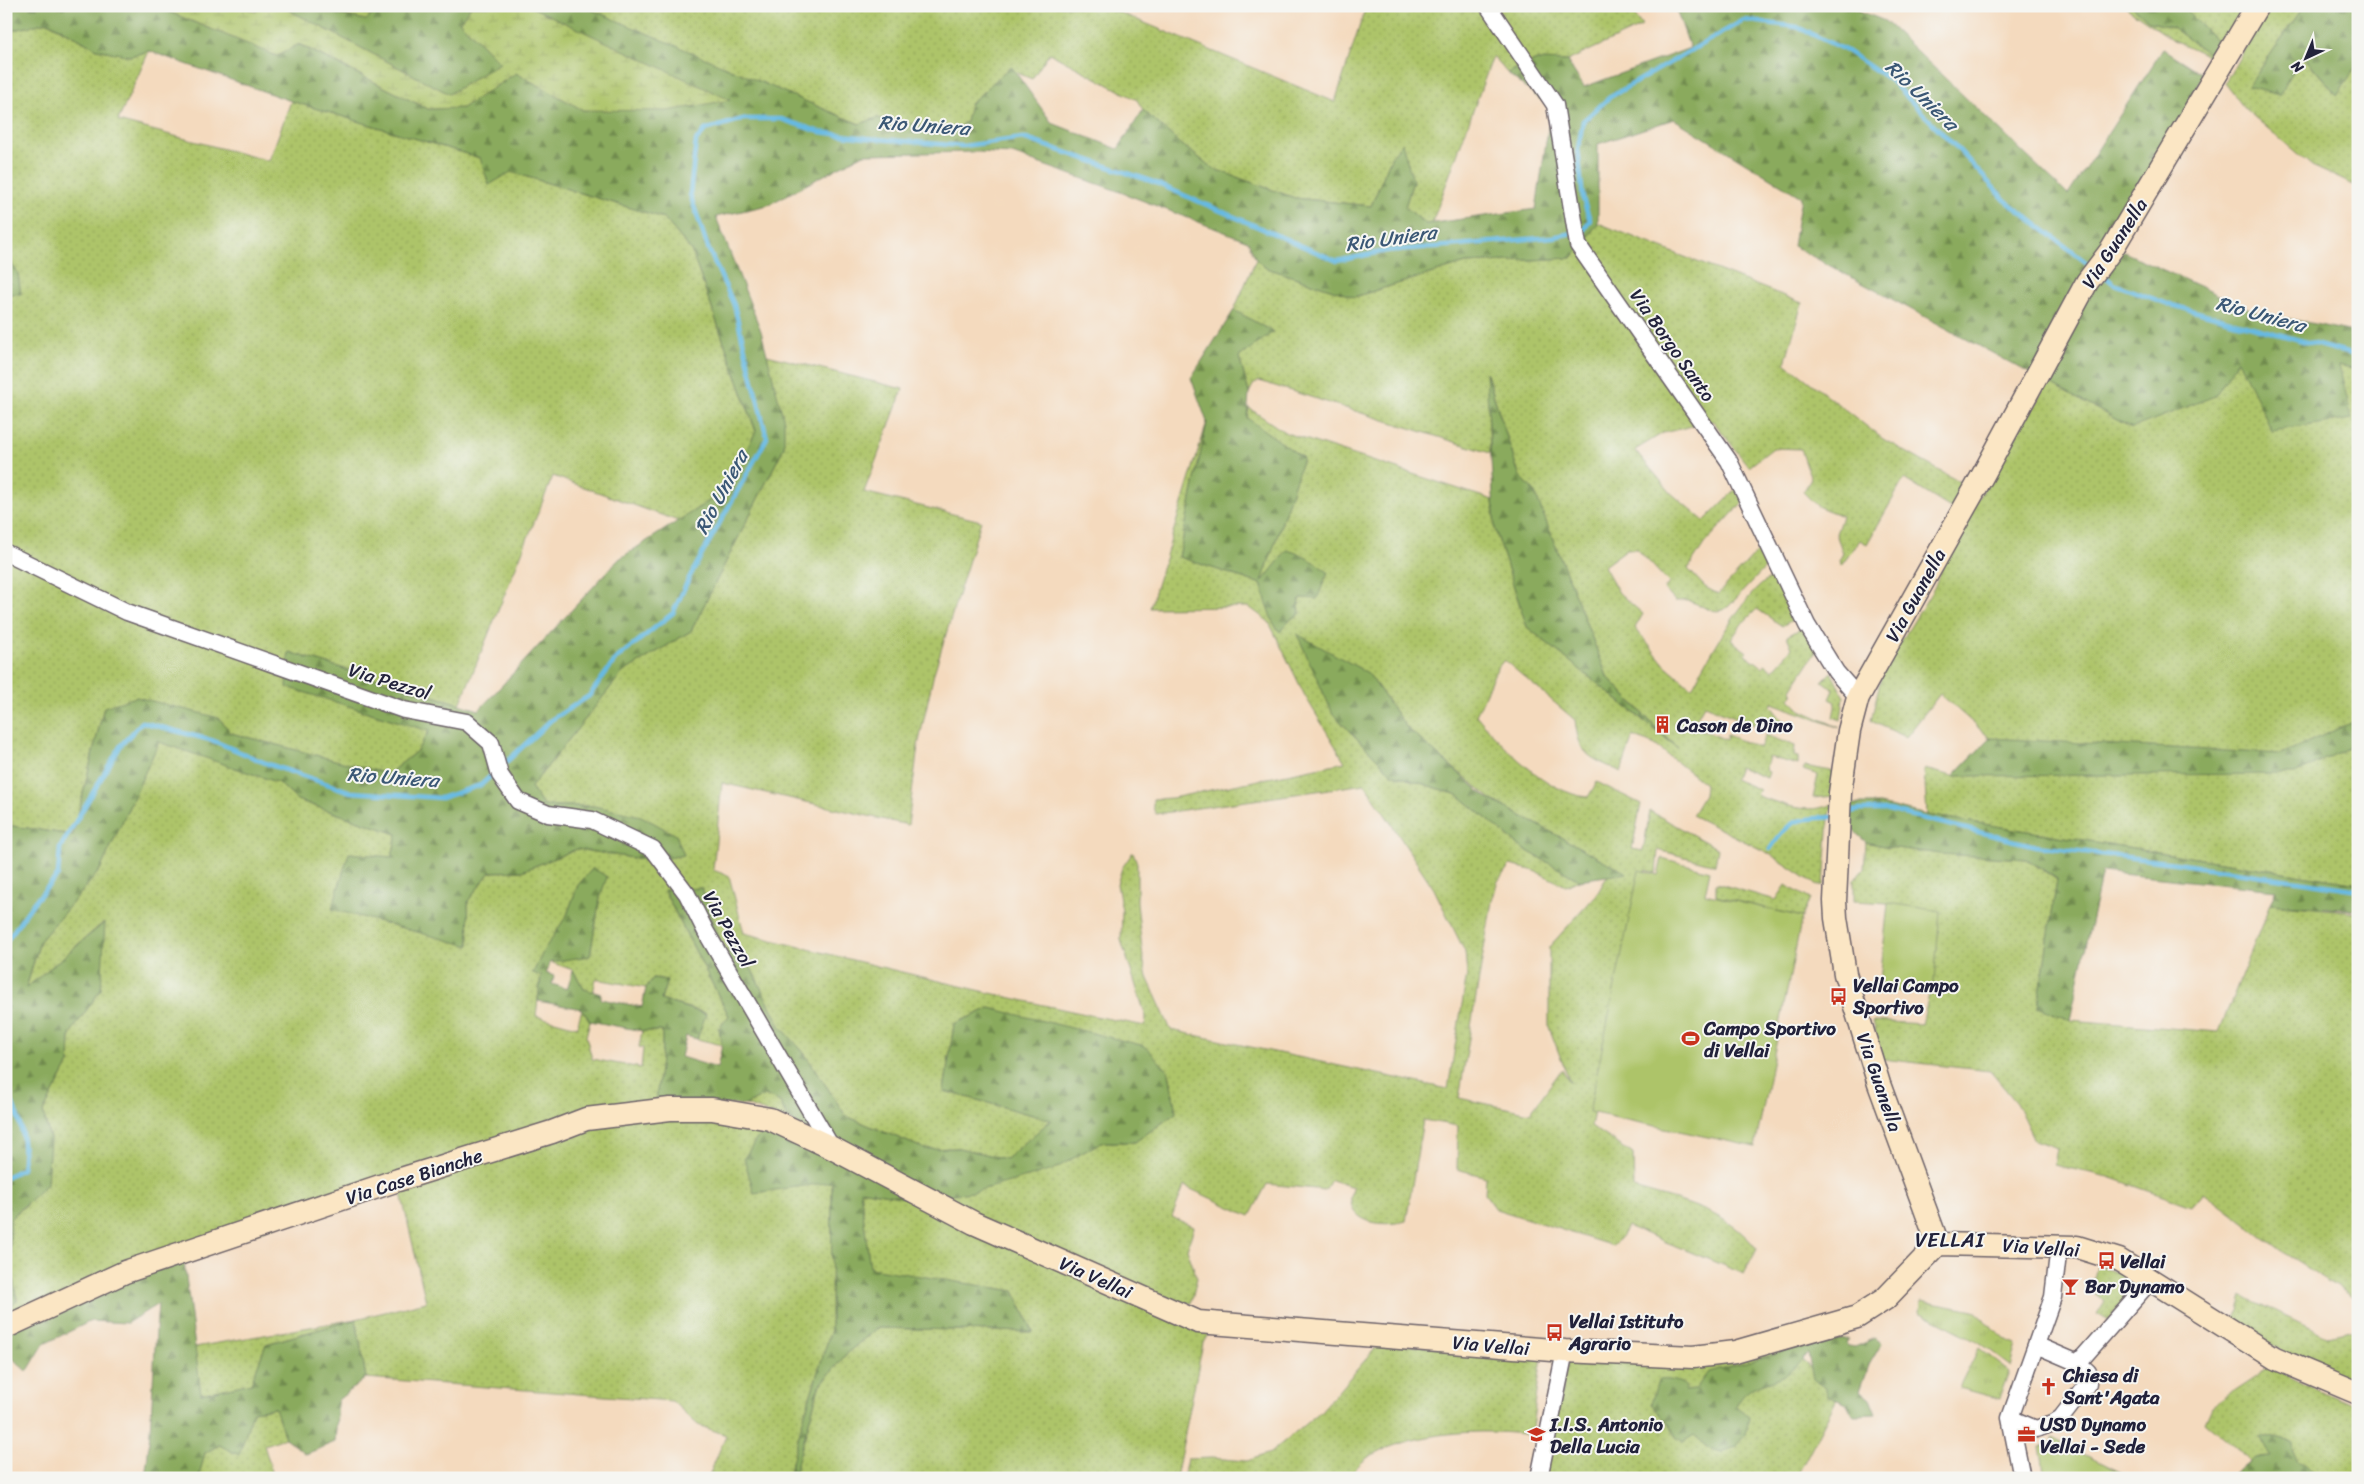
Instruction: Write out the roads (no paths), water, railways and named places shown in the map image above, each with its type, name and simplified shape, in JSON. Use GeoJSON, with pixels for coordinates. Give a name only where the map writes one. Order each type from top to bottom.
{"type":"FeatureCollection","features":[{"type":"Feature","properties":{"kind":"street","name":"Via Borgo Santo"},"geometry":{"type":"LineString","coordinates":[[1488,6],[1555,105],[1577,242],[1729,461],[1807,625],[1836,672],[1858,697]]}},
{"type":"Feature","properties":{"kind":"street","name":"Via Guanella"},"geometry":{"type":"LineString","coordinates":[[1938,1244],[1880,1084],[1845,974],[1835,901],[1839,814],[1848,731],[1858,697],[1984,473],[2087,282],[2101,264],[2257,6]]}},
{"type":"Feature","properties":{"kind":"street","name":"Via Pezzol"},"geometry":{"type":"LineString","coordinates":[[6,552],[127,612],[404,710],[468,722],[491,743],[500,775],[518,801],[548,814],[592,820],[654,849],[687,894],[706,932],[832,1148]]}},
{"type":"Feature","properties":{"kind":"street","name":"Via Case Bianche"},"geometry":{"type":"LineString","coordinates":[[6,1327],[125,1272],[398,1180],[535,1138],[586,1118],[670,1109],[712,1109],[770,1119],[832,1148]]}},
{"type":"Feature","properties":{"kind":"street","name":"Via Vellai"},"geometry":{"type":"LineString","coordinates":[[832,1148],[974,1223],[1198,1322],[1565,1351],[1693,1357],[1713,1356],[1840,1324],[1857,1317],[1884,1299],[1938,1244],[2077,1247],[2119,1260],[2275,1358],[2358,1393]]}},
{"type":"Feature","properties":{"kind":"street"},"geometry":{"type":"LineString","coordinates":[[2022,1478],[2010,1418],[2053,1297],[2059,1246]]}},
{"type":"Feature","properties":{"kind":"street"},"geometry":{"type":"LineString","coordinates":[[2078,1363],[2151,1280]]}},
{"type":"Feature","properties":{"kind":"street"},"geometry":{"type":"LineString","coordinates":[[2010,1418],[2036,1429],[2052,1424],[2061,1418],[2088,1383],[2088,1372],[2078,1363],[2036,1345]]}},
{"type":"Feature","properties":{"kind":"street"},"geometry":{"type":"LineString","coordinates":[[1539,1478],[1565,1351]]}},
{"type":"Feature","properties":{"kind":"waterway","name":"Rio Uniera"},"geometry":{"type":"LineString","coordinates":[[1580,231],[1584,230],[1590,220],[1583,199],[1578,149],[1583,121],[1610,97],[1744,20],[1797,27],[1847,51],[1890,80],[2005,200],[2091,266]]}},
{"type":"Feature","properties":{"kind":"waterway","name":"Rio Uniera"},"geometry":{"type":"LineString","coordinates":[[502,766],[551,720],[589,696],[616,659],[673,613],[689,578],[767,438],[734,305],[708,248],[690,194],[696,141],[705,130],[743,119],[781,119],[820,132],[963,146],[1023,138],[1151,181],[1337,261],[1386,251],[1553,237],[1572,233]]}},
{"type":"Feature","properties":{"kind":"waterway","name":"Rio Uniera"},"geometry":{"type":"LineString","coordinates":[[2101,273],[2114,284],[2168,304],[2358,356]]}},
{"type":"Feature","properties":{"kind":"waterway","name":"Rio Uniera"},"geometry":{"type":"LineString","coordinates":[[6,942],[34,902],[58,875],[60,848],[121,745],[142,722],[214,741],[268,764],[351,792],[441,798],[481,785],[496,771]]}},
{"type":"Feature","properties":{"kind":"waterway"},"geometry":{"type":"LineString","coordinates":[[1845,813],[1859,810],[1888,810],[2036,846],[2175,863],[2358,890]]}},
{"type":"Feature","properties":{"kind":"waterway"},"geometry":{"type":"LineString","coordinates":[[1770,849],[1790,825],[1803,820],[1832,817]]}},
{"type":"Feature","properties":{"kind":"waterway","name":"Rio Uniera"},"geometry":{"type":"LineString","coordinates":[[6,1090],[19,1118],[24,1148],[22,1169],[6,1177]]}},
{"type":"Feature","properties":{"kind":"place","name":"Cason de Dino"},"geometry":{"type":"Point","coordinates":[1663,725]}},
{"type":"Feature","properties":{"kind":"place","name":"Vellai Campo Sportivo"},"geometry":{"type":"Point","coordinates":[1839,996]}},
{"type":"Feature","properties":{"kind":"place","name":"Campo Sportivo di Vellai"},"geometry":{"type":"Point","coordinates":[1690,1039]}},
{"type":"Feature","properties":{"kind":"place","name":"Vellai"},"geometry":{"type":"Point","coordinates":[2106,1261]}},
{"type":"Feature","properties":{"kind":"place","name":"Bar Dynamo"},"geometry":{"type":"Point","coordinates":[2071,1286]}},
{"type":"Feature","properties":{"kind":"place","name":"Vellai Istituto Agrario"},"geometry":{"type":"Point","coordinates":[1555,1332]}},
{"type":"Feature","properties":{"kind":"place","name":"Chiesa di Sant'Agata"},"geometry":{"type":"Point","coordinates":[2049,1386]}},
{"type":"Feature","properties":{"kind":"place","name":"I.I.S. Antonio Della Lucia"},"geometry":{"type":"Point","coordinates":[1536,1435]}},
{"type":"Feature","properties":{"kind":"place","name":"USD Dynamo Vellai - Sede"},"geometry":{"type":"Point","coordinates":[2026,1435]}},
{"type":"Feature","properties":{"kind":"district","name":"VELLAI"},"geometry":{"type":"Point","coordinates":[1950,1240]}}]}
